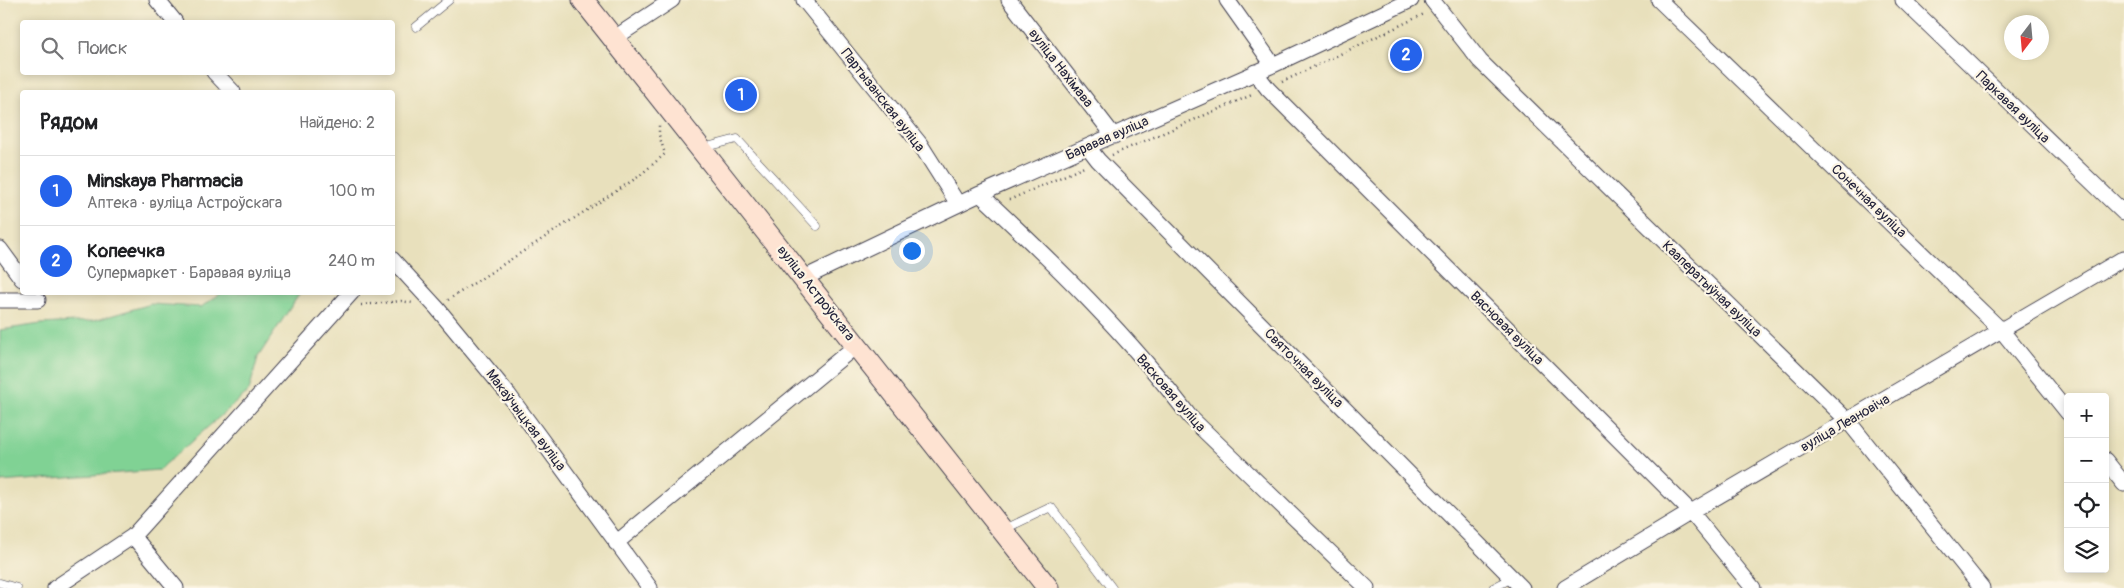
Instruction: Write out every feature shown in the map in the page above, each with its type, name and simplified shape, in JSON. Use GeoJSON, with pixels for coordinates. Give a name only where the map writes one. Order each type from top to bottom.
{"type":"FeatureCollection","features":[{"type":"Feature","properties":{"kind":"street"},"geometry":{"type":"LineString","coordinates":[[157,0],[173,20]]}},
{"type":"Feature","properties":{"kind":"street","name":"вуліца Астроўскага"},"geometry":{"type":"LineString","coordinates":[[583,0],[857,344],[1048,588]]}},
{"type":"Feature","properties":{"kind":"street"},"geometry":{"type":"LineString","coordinates":[[613,39],[672,0]]}},
{"type":"Feature","properties":{"kind":"street","name":"Партызанская вуліца"},"geometry":{"type":"LineString","coordinates":[[804,0],[920,144],[958,204]]}},
{"type":"Feature","properties":{"kind":"street","name":"вуліца Нахімава"},"geometry":{"type":"LineString","coordinates":[[1009,0],[1114,136]]}},
{"type":"Feature","properties":{"kind":"street"},"geometry":{"type":"LineString","coordinates":[[1226,0],[1273,65]]}},
{"type":"Feature","properties":{"kind":"street","name":"Баравая вуліца"},"geometry":{"type":"LineString","coordinates":[[804,278],[958,204],[1273,65],[1411,0]]}},
{"type":"Feature","properties":{"kind":"street","name":"Сонечная вуліца"},"geometry":{"type":"LineString","coordinates":[[1659,0],[2002,330],[2064,408]]}},
{"type":"Feature","properties":{"kind":"street","name":"Паркавая вуліца"},"geometry":{"type":"LineString","coordinates":[[1903,0],[2124,213]]}},
{"type":"Feature","properties":{"kind":"street","name":"Кааператыўная вуліца"},"geometry":{"type":"LineString","coordinates":[[1434,4],[1480,61],[1848,422],[1982,588]]}},
{"type":"Feature","properties":{"kind":"street","name":"Вясновая вуліца"},"geometry":{"type":"LineString","coordinates":[[1255,72],[1268,89],[1691,512],[1753,588]]}},
{"type":"Feature","properties":{"kind":"street"},"geometry":{"type":"LineString","coordinates":[[217,75],[231,90]]}},
{"type":"Feature","properties":{"kind":"street","name":"Святочная вуліца"},"geometry":{"type":"LineString","coordinates":[[1088,147],[1098,160],[1517,583]]}},
{"type":"Feature","properties":{"kind":"street","name":"Вясковая вуліца"},"geometry":{"type":"LineString","coordinates":[[980,194],[1085,296],[1166,385],[1190,417],[1367,588]]}},
{"type":"Feature","properties":{"kind":"street"},"geometry":{"type":"LineString","coordinates":[[0,249],[20,276]]}},
{"type":"Feature","properties":{"kind":"street","name":"вуліца Леановіча"},"geometry":{"type":"LineString","coordinates":[[1566,588],[1691,512],[1848,422],[2124,258]]}},
{"type":"Feature","properties":{"kind":"street","name":"Макаўчыцкая вуліца"},"geometry":{"type":"LineString","coordinates":[[395,261],[437,308],[508,394],[650,588]]}},
{"type":"Feature","properties":{"kind":"street"},"geometry":{"type":"LineString","coordinates":[[0,300],[35,296]]}},
{"type":"Feature","properties":{"kind":"street"},"geometry":{"type":"LineString","coordinates":[[55,588],[133,536],[356,299]]}},
{"type":"Feature","properties":{"kind":"street"},"geometry":{"type":"LineString","coordinates":[[616,542],[857,344]]}},
{"type":"Feature","properties":{"kind":"street"},"geometry":{"type":"LineString","coordinates":[[2109,465],[2124,484]]}},
{"type":"Feature","properties":{"kind":"street"},"geometry":{"type":"LineString","coordinates":[[133,536],[176,588]]}},
{"type":"Feature","properties":{"kind":"lane"},"geometry":{"type":"LineString","coordinates":[[416,27],[449,0]]}},
{"type":"Feature","properties":{"kind":"lane"},"geometry":{"type":"LineString","coordinates":[[701,149],[736,139],[817,226]]}},
{"type":"Feature","properties":{"kind":"lane"},"geometry":{"type":"LineString","coordinates":[[1003,530],[1052,507],[1112,588]]}},
{"type":"Feature","properties":{"kind":"lane"},"geometry":{"type":"LineString","coordinates":[[0,583],[17,588]]}},
{"type":"Feature","properties":{"kind":"lane"},"geometry":{"type":"LineString","coordinates":[[1493,588],[1517,583]]}},
{"type":"Feature","properties":{"kind":"path"},"geometry":{"type":"LineString","coordinates":[[994,206],[1268,89],[1434,4]]}},
{"type":"Feature","properties":{"kind":"path"},"geometry":{"type":"LineString","coordinates":[[356,299],[401,301],[437,308],[638,177],[665,154],[659,135],[661,98]]}},
{"type":"Feature","properties":{"kind":"green space"},"geometry":{"type":"Polygon","coordinates":[[[219,295],[299,295],[258,357],[249,391],[159,470],[0,482],[0,330],[41,324],[93,321],[151,304],[201,307],[219,295]]]}},
{"type":"Feature","properties":{"kind":"place","name":"Копеечка"},"geometry":{"type":"Point","coordinates":[1406,55]}},
{"type":"Feature","properties":{"kind":"place","name":"Minskaya Pharmacia"},"geometry":{"type":"Point","coordinates":[741,95]}}]}
